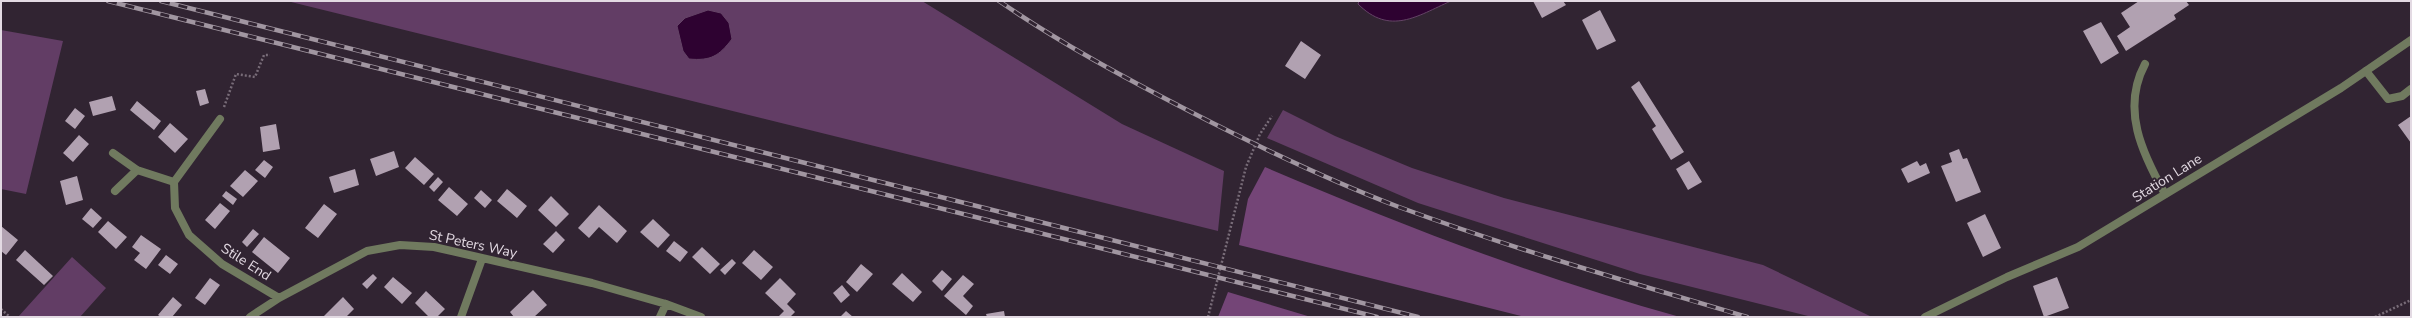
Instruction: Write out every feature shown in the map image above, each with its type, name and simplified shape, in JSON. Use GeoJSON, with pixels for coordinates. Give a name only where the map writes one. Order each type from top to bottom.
{"type":"FeatureCollection","features":[{"type":"Feature","properties":{"kind":"street","name":"Station Lane"},"geometry":{"type":"LineString","coordinates":[[1925,317],[2007,277],[2078,247],[2341,88],[2411,40]]}},
{"type":"Feature","properties":{"kind":"street"},"geometry":{"type":"LineString","coordinates":[[2145,64],[2138,79],[2135,99],[2134,125],[2144,155],[2165,194]]}},
{"type":"Feature","properties":{"kind":"street"},"geometry":{"type":"LineString","coordinates":[[2366,71],[2388,99],[2402,96],[2411,89]]}},
{"type":"Feature","properties":{"kind":"street"},"geometry":{"type":"LineString","coordinates":[[113,153],[137,170],[174,182],[220,119]]}},
{"type":"Feature","properties":{"kind":"street"},"geometry":{"type":"LineString","coordinates":[[115,191],[137,170]]}},
{"type":"Feature","properties":{"kind":"street","name":"Stile End"},"geometry":{"type":"LineString","coordinates":[[174,182],[174,208],[189,235],[222,264],[279,298]]}},
{"type":"Feature","properties":{"kind":"street","name":"St Peters Way"},"geometry":{"type":"LineString","coordinates":[[250,317],[279,298],[367,251],[400,245],[434,247],[482,260],[592,283],[666,304],[701,317]]}},
{"type":"Feature","properties":{"kind":"street"},"geometry":{"type":"LineString","coordinates":[[461,317],[482,260]]}},
{"type":"Feature","properties":{"kind":"street"},"geometry":{"type":"LineString","coordinates":[[660,317],[666,304]]}},
{"type":"Feature","properties":{"kind":"path"},"geometry":{"type":"LineString","coordinates":[[220,119],[236,74],[254,77],[264,55],[270,55]]}},
{"type":"Feature","properties":{"kind":"path"},"geometry":{"type":"LineString","coordinates":[[1208,317],[1246,168],[1260,134],[1272,116]]}},
{"type":"Feature","properties":{"kind":"path"},"geometry":{"type":"LineString","coordinates":[[2374,317],[2411,300]]}},
{"type":"Feature","properties":{"kind":"path"},"geometry":{"type":"LineString","coordinates":[[1,309],[10,317]]}},
{"type":"Feature","properties":{"kind":"shaded area"},"geometry":{"type":"Polygon","coordinates":[[[287,1],[922,1],[1122,124],[1224,171],[1218,231],[287,1]]]}},
{"type":"Feature","properties":{"kind":"shaded area"},"geometry":{"type":"Polygon","coordinates":[[[1359,1],[1451,1],[1415,17],[1393,21],[1381,19],[1370,14],[1358,4],[1359,1]]]}},
{"type":"Feature","properties":{"kind":"shaded area"},"geometry":{"type":"Polygon","coordinates":[[[708,10],[721,13],[729,23],[732,39],[723,50],[714,56],[703,59],[689,59],[683,51],[677,26],[685,18],[708,10]]]}},
{"type":"Feature","properties":{"kind":"shaded area"},"geometry":{"type":"Polygon","coordinates":[[[1,30],[63,41],[26,194],[1,189],[1,30]]]}},
{"type":"Feature","properties":{"kind":"shaded area"},"geometry":{"type":"Polygon","coordinates":[[[1283,110],[1335,136],[1412,168],[1504,198],[1763,265],[1872,317],[1812,317],[1640,274],[1418,203],[1267,138],[1283,110]]]}},
{"type":"Feature","properties":{"kind":"shaded area"},"geometry":{"type":"Polygon","coordinates":[[[1265,167],[1419,230],[1522,268],[1627,302],[1680,317],[1525,317],[1239,245],[1248,199],[1265,167]]]}},
{"type":"Feature","properties":{"kind":"shaded area"},"geometry":{"type":"Polygon","coordinates":[[[72,257],[106,288],[80,317],[18,317],[72,257]]]}},
{"type":"Feature","properties":{"kind":"shaded area"},"geometry":{"type":"Polygon","coordinates":[[[1228,292],[1311,317],[1218,317],[1228,292]]]}},
{"type":"Feature","properties":{"kind":"building"},"geometry":{"type":"Polygon","coordinates":[[[1533,1],[1563,1],[1566,5],[1542,18],[1533,1]]]}},
{"type":"Feature","properties":{"kind":"building"},"geometry":{"type":"Polygon","coordinates":[[[2139,1],[2186,1],[2189,5],[2174,15],[2176,19],[2126,51],[2117,36],[2130,27],[2121,13],[2139,1]]]}},
{"type":"Feature","properties":{"kind":"building"},"geometry":{"type":"Polygon","coordinates":[[[1600,10],[1616,41],[1597,50],[1582,20],[1600,10]]]}},
{"type":"Feature","properties":{"kind":"building"},"geometry":{"type":"Polygon","coordinates":[[[2101,22],[2119,53],[2101,64],[2083,31],[2101,22]]]}},
{"type":"Feature","properties":{"kind":"building"},"geometry":{"type":"Polygon","coordinates":[[[1301,41],[1321,55],[1305,79],[1285,66],[1301,41]]]}},
{"type":"Feature","properties":{"kind":"building"},"geometry":{"type":"Polygon","coordinates":[[[1639,81],[1684,152],[1671,160],[1652,129],[1656,126],[1631,87],[1639,81]]]}},
{"type":"Feature","properties":{"kind":"building"},"geometry":{"type":"Polygon","coordinates":[[[205,89],[209,103],[200,106],[196,91],[205,89]]]}},
{"type":"Feature","properties":{"kind":"building"},"geometry":{"type":"Polygon","coordinates":[[[112,96],[116,110],[93,116],[89,102],[112,96]]]}},
{"type":"Feature","properties":{"kind":"building"},"geometry":{"type":"Polygon","coordinates":[[[137,101],[161,121],[154,130],[130,110],[137,101]]]}},
{"type":"Feature","properties":{"kind":"building"},"geometry":{"type":"Polygon","coordinates":[[[75,108],[85,116],[75,129],[65,121],[75,108]]]}},
{"type":"Feature","properties":{"kind":"building"},"geometry":{"type":"Polygon","coordinates":[[[2411,116],[2411,143],[2398,125],[2411,116]]]}},
{"type":"Feature","properties":{"kind":"building"},"geometry":{"type":"Polygon","coordinates":[[[170,123],[188,139],[175,153],[158,137],[170,123]]]}},
{"type":"Feature","properties":{"kind":"building"},"geometry":{"type":"Polygon","coordinates":[[[276,124],[280,149],[263,152],[260,127],[276,124]]]}},
{"type":"Feature","properties":{"kind":"building"},"geometry":{"type":"Polygon","coordinates":[[[79,135],[89,144],[73,162],[63,153],[79,135]]]}},
{"type":"Feature","properties":{"kind":"building"},"geometry":{"type":"Polygon","coordinates":[[[1959,149],[1963,159],[1967,158],[1981,192],[1956,202],[1941,166],[1952,162],[1949,153],[1959,149]]]}},
{"type":"Feature","properties":{"kind":"building"},"geometry":{"type":"Polygon","coordinates":[[[394,151],[399,167],[376,176],[370,159],[394,151]]]}},
{"type":"Feature","properties":{"kind":"building"},"geometry":{"type":"Polygon","coordinates":[[[415,157],[434,174],[424,185],[405,168],[415,157]]]}},
{"type":"Feature","properties":{"kind":"building"},"geometry":{"type":"Polygon","coordinates":[[[264,160],[273,167],[265,178],[255,170],[264,160]]]}},
{"type":"Feature","properties":{"kind":"building"},"geometry":{"type":"Polygon","coordinates":[[[1689,161],[1702,182],[1688,190],[1676,169],[1689,161]]]}},
{"type":"Feature","properties":{"kind":"building"},"geometry":{"type":"Polygon","coordinates":[[[1917,161],[1920,166],[1926,163],[1930,173],[1908,183],[1901,169],[1917,161]]]}},
{"type":"Feature","properties":{"kind":"building"},"geometry":{"type":"Polygon","coordinates":[[[355,169],[359,185],[334,193],[329,177],[355,169]]]}},
{"type":"Feature","properties":{"kind":"building"},"geometry":{"type":"Polygon","coordinates":[[[245,170],[258,181],[243,197],[230,186],[245,170]]]}},
{"type":"Feature","properties":{"kind":"building"},"geometry":{"type":"Polygon","coordinates":[[[77,176],[83,200],[66,205],[60,181],[77,176]]]}},
{"type":"Feature","properties":{"kind":"building"},"geometry":{"type":"Polygon","coordinates":[[[438,177],[443,182],[434,192],[429,187],[438,177]]]}},
{"type":"Feature","properties":{"kind":"building"},"geometry":{"type":"Polygon","coordinates":[[[449,187],[468,204],[457,216],[438,200],[449,187]]]}},
{"type":"Feature","properties":{"kind":"building"},"geometry":{"type":"Polygon","coordinates":[[[507,189],[527,206],[517,218],[497,201],[507,189]]]}},
{"type":"Feature","properties":{"kind":"building"},"geometry":{"type":"Polygon","coordinates":[[[481,190],[492,200],[485,208],[474,198],[481,190]]]}},
{"type":"Feature","properties":{"kind":"building"},"geometry":{"type":"Polygon","coordinates":[[[226,191],[237,199],[233,205],[222,196],[226,191]]]}},
{"type":"Feature","properties":{"kind":"building"},"geometry":{"type":"Polygon","coordinates":[[[551,196],[569,214],[556,227],[538,210],[551,196]]]}},
{"type":"Feature","properties":{"kind":"building"},"geometry":{"type":"Polygon","coordinates":[[[220,203],[230,211],[215,229],[205,220],[220,203]]]}},
{"type":"Feature","properties":{"kind":"building"},"geometry":{"type":"Polygon","coordinates":[[[324,204],[337,214],[318,238],[305,228],[324,204]]]}},
{"type":"Feature","properties":{"kind":"building"},"geometry":{"type":"Polygon","coordinates":[[[599,205],[627,231],[617,243],[599,227],[589,238],[578,228],[599,205]]]}},
{"type":"Feature","properties":{"kind":"building"},"geometry":{"type":"Polygon","coordinates":[[[91,208],[102,218],[93,228],[82,219],[91,208]]]}},
{"type":"Feature","properties":{"kind":"building"},"geometry":{"type":"Polygon","coordinates":[[[1985,214],[2001,248],[1983,257],[1967,223],[1985,214]]]}},
{"type":"Feature","properties":{"kind":"building"},"geometry":{"type":"Polygon","coordinates":[[[653,219],[670,235],[658,248],[640,232],[653,219]]]}},
{"type":"Feature","properties":{"kind":"building"},"geometry":{"type":"Polygon","coordinates":[[[108,221],[127,237],[116,249],[98,232],[108,221]]]}},
{"type":"Feature","properties":{"kind":"building"},"geometry":{"type":"Polygon","coordinates":[[[1,226],[18,240],[6,255],[1,251],[1,226]]]}},
{"type":"Feature","properties":{"kind":"building"},"geometry":{"type":"Polygon","coordinates":[[[253,229],[259,234],[247,247],[242,242],[253,229]]]}},
{"type":"Feature","properties":{"kind":"building"},"geometry":{"type":"Polygon","coordinates":[[[556,231],[565,240],[553,253],[543,244],[556,231]]]}},
{"type":"Feature","properties":{"kind":"building"},"geometry":{"type":"Polygon","coordinates":[[[141,235],[161,249],[146,269],[134,260],[140,253],[132,247],[141,235]]]}},
{"type":"Feature","properties":{"kind":"building"},"geometry":{"type":"Polygon","coordinates":[[[264,237],[290,258],[278,273],[252,252],[264,237]]]}},
{"type":"Feature","properties":{"kind":"building"},"geometry":{"type":"Polygon","coordinates":[[[674,241],[688,252],[680,262],[666,251],[674,241]]]}},
{"type":"Feature","properties":{"kind":"building"},"geometry":{"type":"Polygon","coordinates":[[[702,247],[720,264],[710,274],[692,257],[702,247]]]}},
{"type":"Feature","properties":{"kind":"building"},"geometry":{"type":"Polygon","coordinates":[[[25,250],[53,276],[44,285],[16,260],[25,250]]]}},
{"type":"Feature","properties":{"kind":"building"},"geometry":{"type":"Polygon","coordinates":[[[754,250],[773,267],[761,280],[742,263],[754,250]]]}},
{"type":"Feature","properties":{"kind":"building"},"geometry":{"type":"Polygon","coordinates":[[[166,255],[178,264],[170,274],[158,265],[166,255]]]}},
{"type":"Feature","properties":{"kind":"building"},"geometry":{"type":"Polygon","coordinates":[[[732,259],[736,263],[725,275],[720,270],[732,259]]]}},
{"type":"Feature","properties":{"kind":"building"},"geometry":{"type":"Polygon","coordinates":[[[861,264],[873,274],[857,292],[846,282],[861,264]]]}},
{"type":"Feature","properties":{"kind":"building"},"geometry":{"type":"Polygon","coordinates":[[[942,270],[952,279],[942,291],[932,281],[942,270]]]}},
{"type":"Feature","properties":{"kind":"building"},"geometry":{"type":"Polygon","coordinates":[[[902,273],[922,292],[913,302],[892,284],[902,273]]]}},
{"type":"Feature","properties":{"kind":"building"},"geometry":{"type":"Polygon","coordinates":[[[373,274],[377,278],[367,289],[362,284],[373,274]]]}},
{"type":"Feature","properties":{"kind":"building"},"geometry":{"type":"Polygon","coordinates":[[[963,275],[974,284],[963,296],[973,306],[966,315],[944,296],[963,275]]]}},
{"type":"Feature","properties":{"kind":"building"},"geometry":{"type":"Polygon","coordinates":[[[393,277],[412,293],[402,304],[384,287],[393,277]]]}},
{"type":"Feature","properties":{"kind":"building"},"geometry":{"type":"Polygon","coordinates":[[[2057,277],[2069,308],[2044,317],[2033,286],[2057,277]]]}},
{"type":"Feature","properties":{"kind":"building"},"geometry":{"type":"Polygon","coordinates":[[[210,278],[220,285],[205,305],[195,298],[210,278]]]}},
{"type":"Feature","properties":{"kind":"building"},"geometry":{"type":"Polygon","coordinates":[[[780,278],[796,294],[787,304],[795,312],[790,317],[778,317],[784,311],[765,293],[780,278]]]}},
{"type":"Feature","properties":{"kind":"building"},"geometry":{"type":"Polygon","coordinates":[[[842,285],[850,295],[841,303],[833,293],[842,285]]]}},
{"type":"Feature","properties":{"kind":"building"},"geometry":{"type":"Polygon","coordinates":[[[533,290],[547,305],[534,317],[514,317],[510,312],[533,290]]]}},
{"type":"Feature","properties":{"kind":"building"},"geometry":{"type":"Polygon","coordinates":[[[426,291],[445,309],[437,317],[429,317],[415,303],[426,291]]]}},
{"type":"Feature","properties":{"kind":"building"},"geometry":{"type":"Polygon","coordinates":[[[173,297],[182,305],[172,317],[161,317],[158,315],[173,297]]]}},
{"type":"Feature","properties":{"kind":"building"},"geometry":{"type":"Polygon","coordinates":[[[343,297],[354,309],[346,317],[323,317],[343,297]]]}},
{"type":"Feature","properties":{"kind":"building"},"geometry":{"type":"Polygon","coordinates":[[[846,311],[853,317],[840,317],[846,311]]]}},
{"type":"Feature","properties":{"kind":"building"},"geometry":{"type":"Polygon","coordinates":[[[1004,311],[1005,317],[987,317],[986,314],[1004,311]]]}},
{"type":"Feature","properties":{"kind":"railway"},"geometry":{"type":"LineString","coordinates":[[108,1],[1377,317]]}},
{"type":"Feature","properties":{"kind":"railway"},"geometry":{"type":"LineString","coordinates":[[161,1],[1418,317]]}},
{"type":"Feature","properties":{"kind":"railway"},"geometry":{"type":"LineString","coordinates":[[999,1],[1093,60],[1242,138],[1346,186],[1399,207],[1485,237],[1572,265],[1747,317]]}}]}
